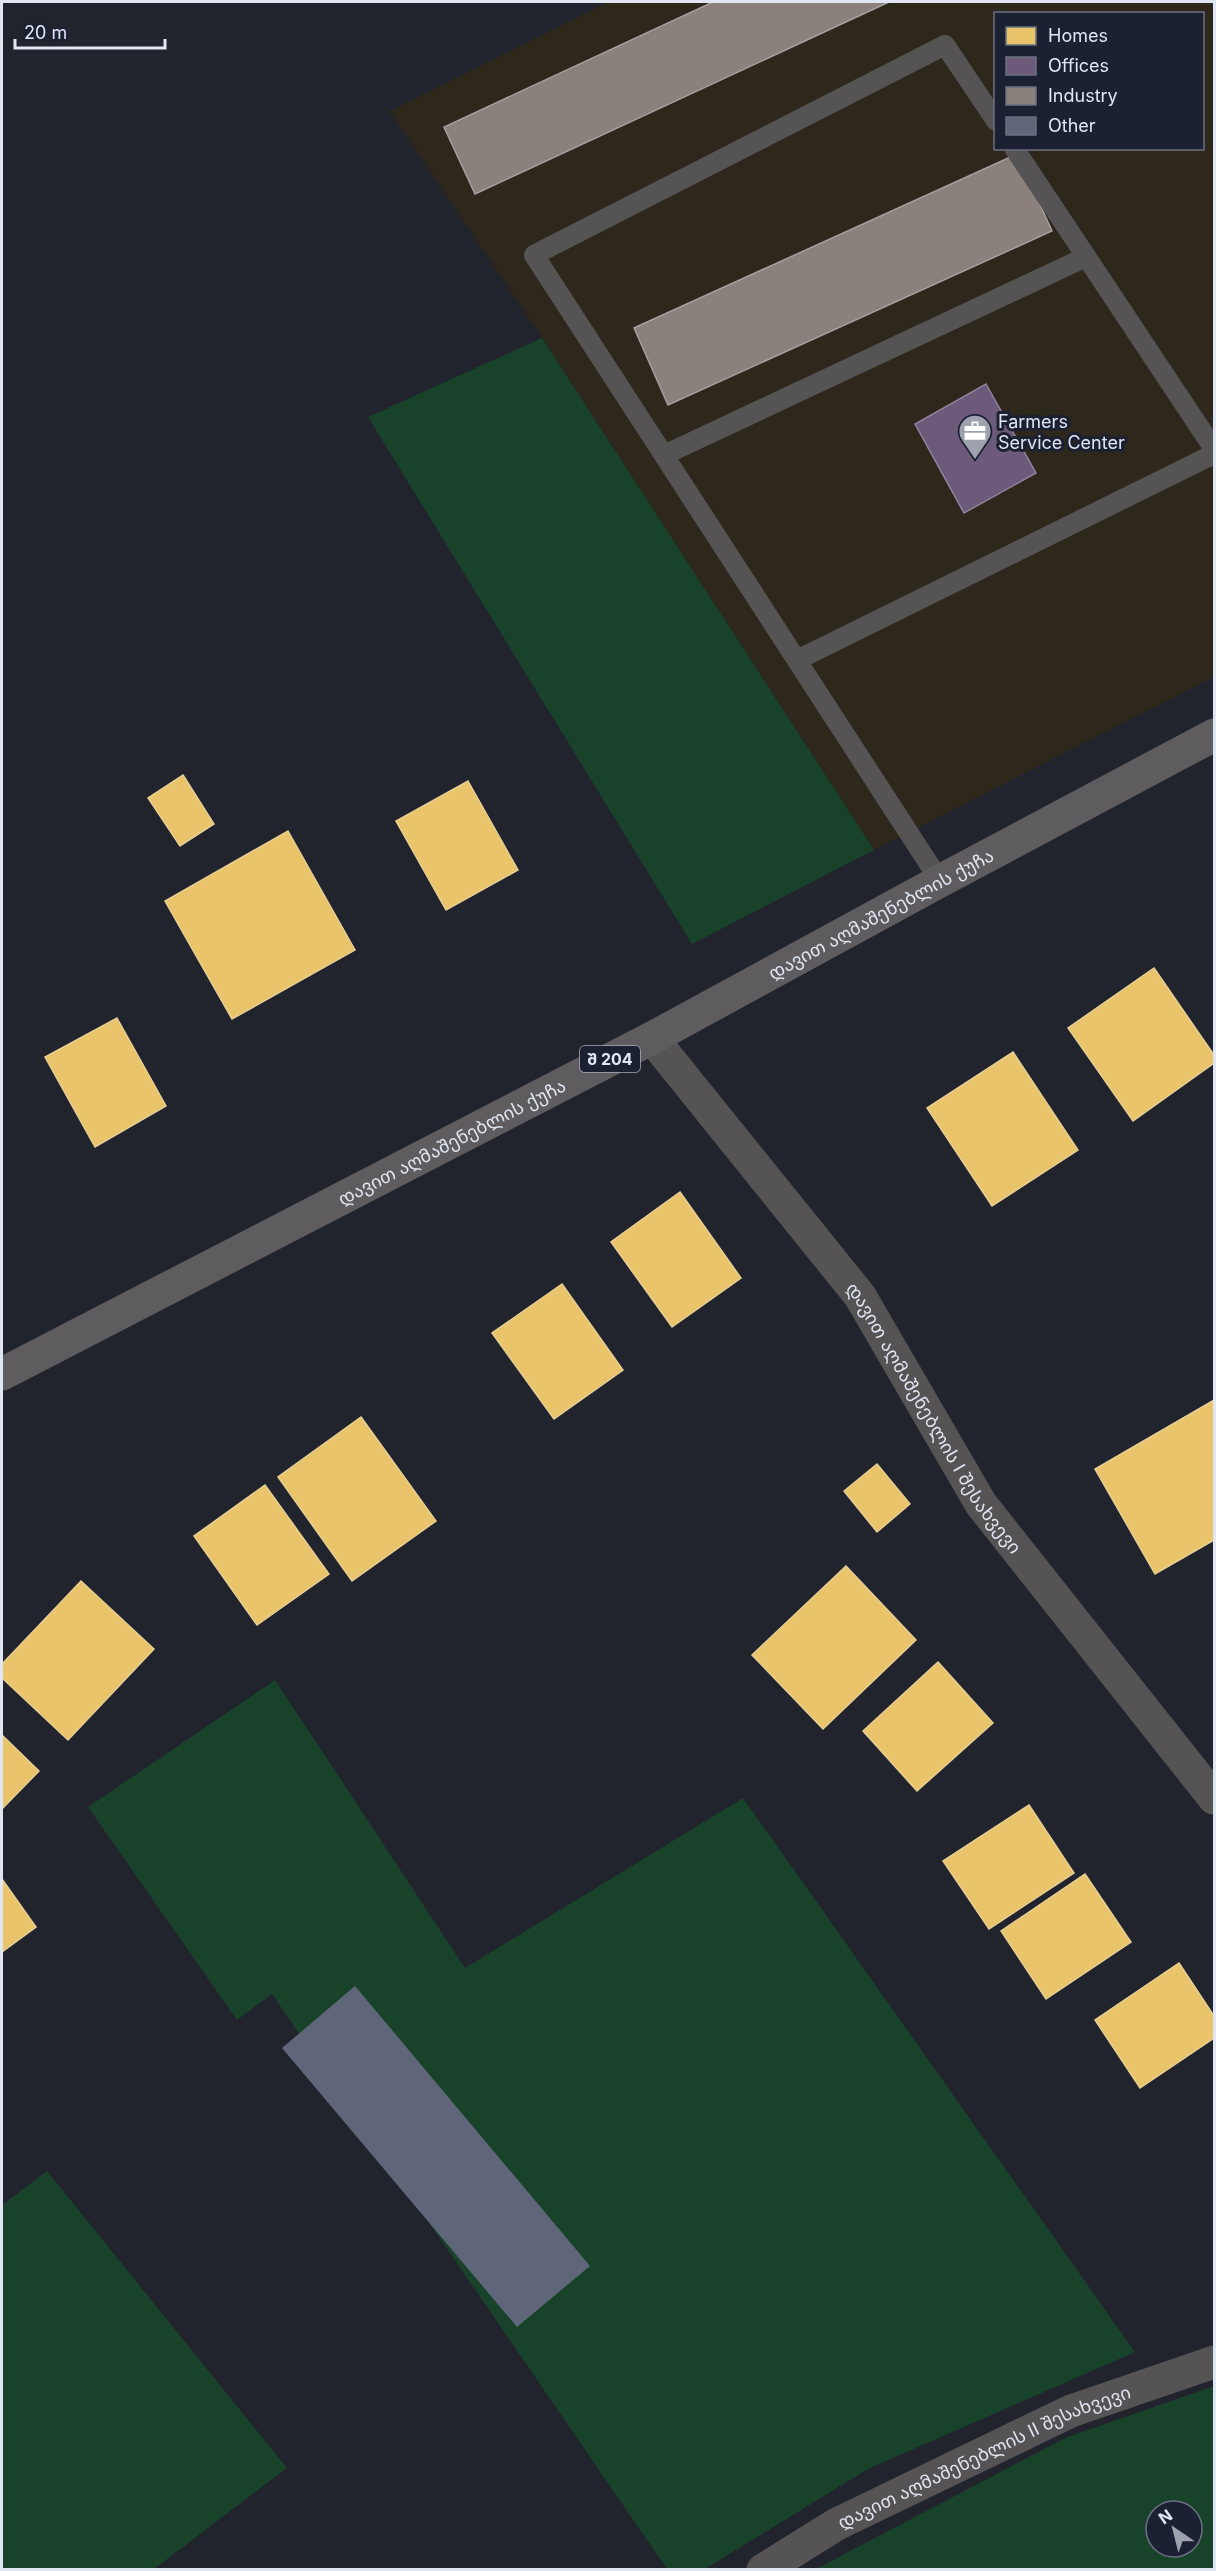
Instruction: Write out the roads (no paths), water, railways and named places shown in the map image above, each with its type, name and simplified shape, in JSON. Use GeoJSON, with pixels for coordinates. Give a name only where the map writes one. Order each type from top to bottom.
{"type":"FeatureCollection","features":[{"type":"Feature","properties":{"kind":"main road","name":"დავით აღმაშენებლის ქუჩა"},"geometry":{"type":"LineString","coordinates":[[2,1374],[652,1038],[940,880],[1215,735]]}},
{"type":"Feature","properties":{"kind":"street","name":"დავით აღმაშენებლის I შესახვევი"},"geometry":{"type":"LineString","coordinates":[[652,1038],[860,1296],[981,1504],[1215,1798]]}},
{"type":"Feature","properties":{"kind":"street","name":"დავით აღმაშენებლის II შესახვევი"},"geometry":{"type":"LineString","coordinates":[[764,2570],[837,2524],[1071,2411],[1215,2362]]}},
{"type":"Feature","properties":{"kind":"lane"},"geometry":{"type":"LineString","coordinates":[[940,880],[534,255],[945,45],[994,118]]}},
{"type":"Feature","properties":{"kind":"lane"},"geometry":{"type":"LineString","coordinates":[[797,660],[1215,452],[1015,150]]}},
{"type":"Feature","properties":{"kind":"lane"},"geometry":{"type":"LineString","coordinates":[[664,455],[1086,257]]}},
{"type":"Feature","properties":{"kind":"place","name":"Farmers Service Center"},"geometry":{"type":"Point","coordinates":[975,460]}}]}
